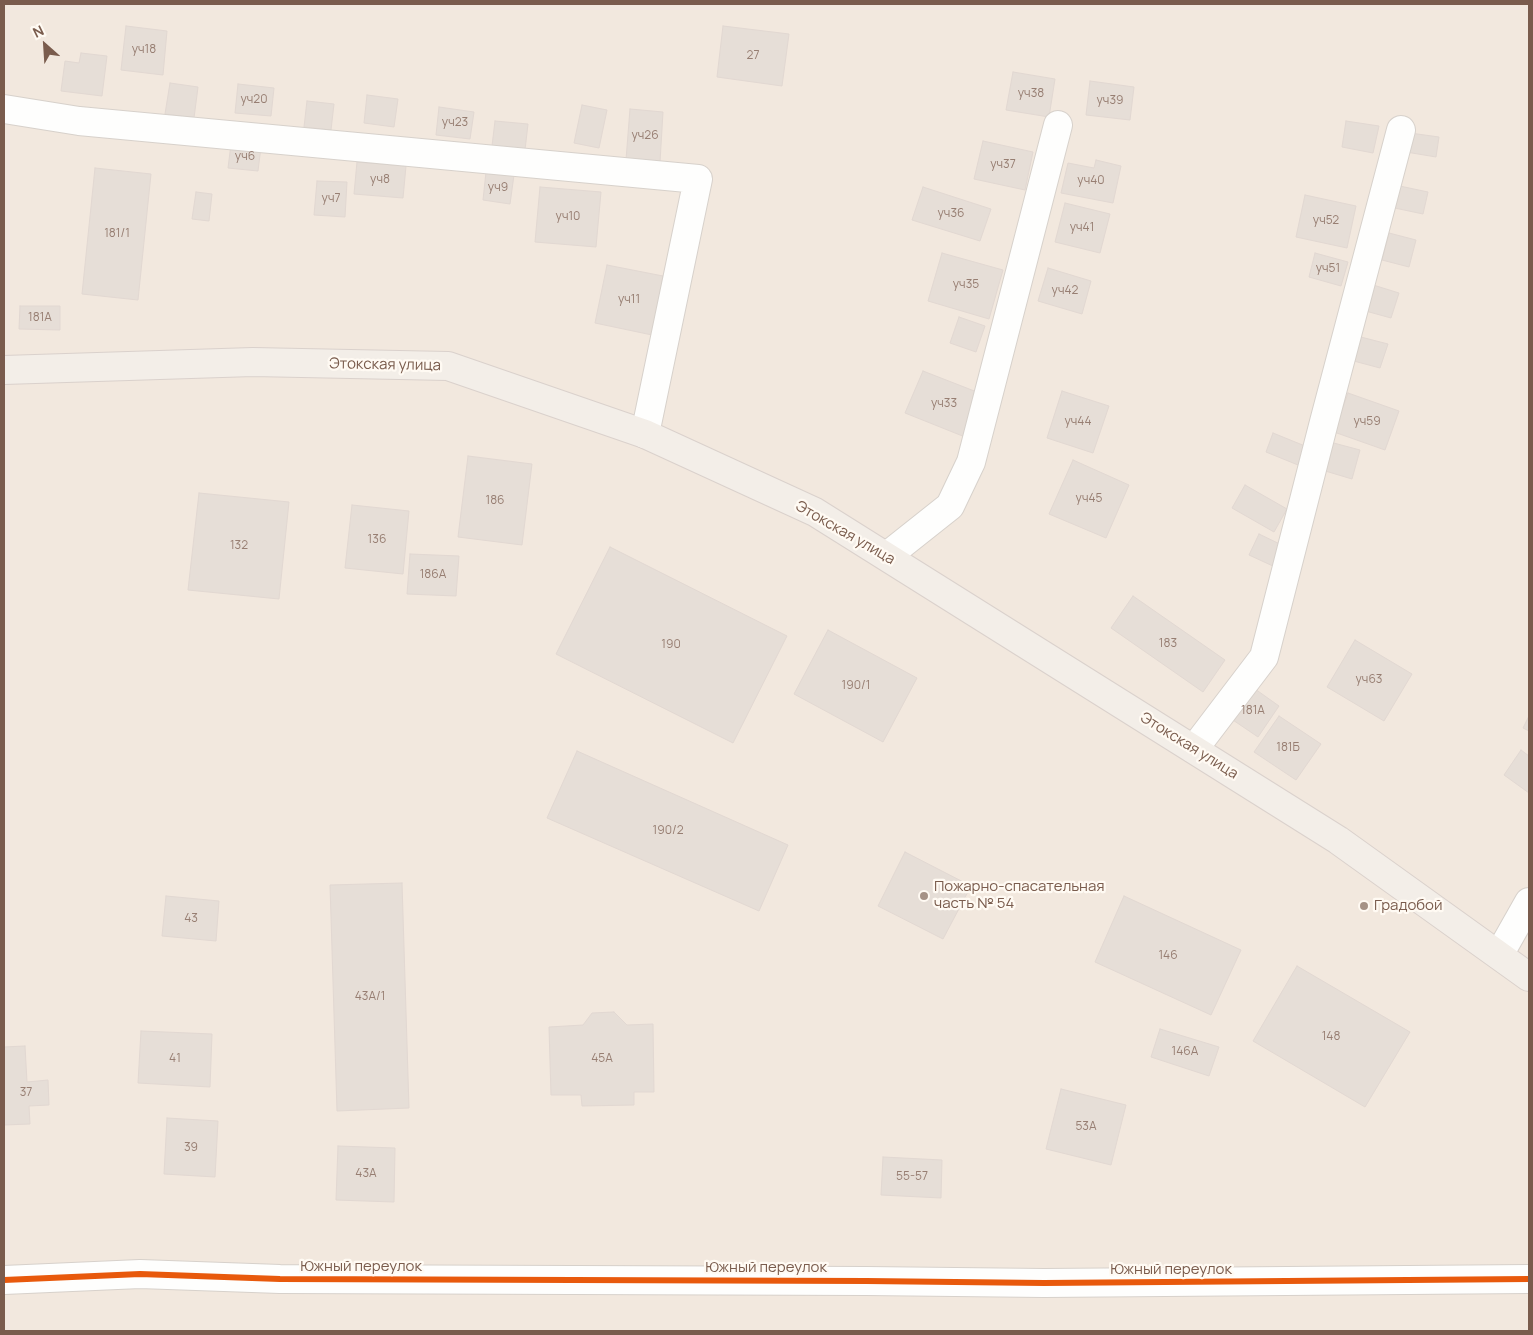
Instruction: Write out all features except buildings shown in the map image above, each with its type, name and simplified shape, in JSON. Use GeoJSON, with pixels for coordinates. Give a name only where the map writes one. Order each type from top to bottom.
{"type":"FeatureCollection","features":[{"type":"Feature","properties":{"kind":"main road","name":"Этокская улица"},"geometry":{"type":"LineString","coordinates":[[4,370],[253,362],[448,366],[645,434],[815,512],[887,556],[1338,840],[1529,977]]}},
{"type":"Feature","properties":{"kind":"street"},"geometry":{"type":"LineString","coordinates":[[4,109],[79,121],[698,180],[645,434]]}},
{"type":"Feature","properties":{"kind":"street"},"geometry":{"type":"LineString","coordinates":[[887,556],[950,506],[971,462],[1058,125]]}},
{"type":"Feature","properties":{"kind":"street"},"geometry":{"type":"LineString","coordinates":[[1194,749],[1264,657],[1401,130]]}},
{"type":"Feature","properties":{"kind":"street"},"geometry":{"type":"LineString","coordinates":[[1499,955],[1529,902]]}},
{"type":"Feature","properties":{"kind":"street","name":"Южный переулок"},"geometry":{"type":"LineString","coordinates":[[4,1280],[140,1274],[290,1279],[1044,1283],[1529,1280]]}},
{"type":"Feature","properties":{"kind":"shaded area"},"geometry":{"type":"Polygon","coordinates":[[[4,4],[1529,4],[1529,1331],[4,1331],[4,4]]]}},
{"type":"Feature","properties":{"kind":"cycle path"},"geometry":{"type":"LineString","coordinates":[[4,1280],[140,1274],[280,1279],[1044,1283],[1529,1279]]}},
{"type":"Feature","properties":{"kind":"place","name":"Пожарно-спасательная часть № 54"},"geometry":{"type":"Point","coordinates":[924,896]}},
{"type":"Feature","properties":{"kind":"place","name":"Градобой"},"geometry":{"type":"Point","coordinates":[1364,906]}}]}
